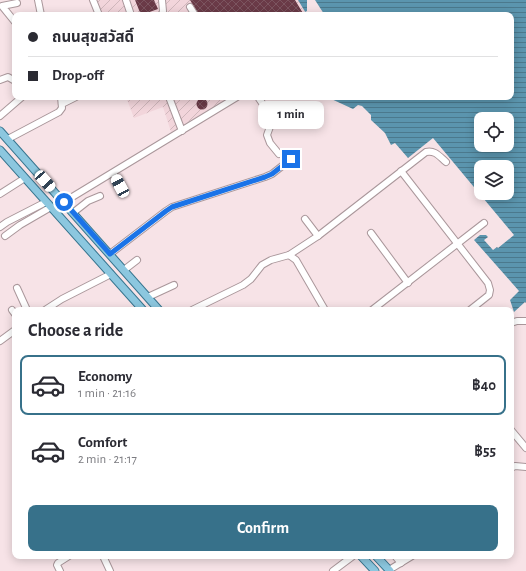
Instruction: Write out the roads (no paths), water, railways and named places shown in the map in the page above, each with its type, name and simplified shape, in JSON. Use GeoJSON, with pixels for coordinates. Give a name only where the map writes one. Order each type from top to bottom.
{"type":"FeatureCollection","features":[{"type":"Feature","properties":{"kind":"main road"},"geometry":{"type":"LineString","coordinates":[[0,131],[74,212],[156,307]]}},
{"type":"Feature","properties":{"kind":"main road"},"geometry":{"type":"LineString","coordinates":[[0,150],[140,307]]}},
{"type":"Feature","properties":{"kind":"main road"},"geometry":{"type":"LineString","coordinates":[[364,559],[375,571]]}},
{"type":"Feature","properties":{"kind":"main road"},"geometry":{"type":"LineString","coordinates":[[379,559],[389,571]]}},
{"type":"Feature","properties":{"kind":"street"},"geometry":{"type":"LineString","coordinates":[[38,0],[40,12]]}},
{"type":"Feature","properties":{"kind":"street"},"geometry":{"type":"LineString","coordinates":[[93,0],[98,12]]}},
{"type":"Feature","properties":{"kind":"street"},"geometry":{"type":"LineString","coordinates":[[126,0],[130,12]]}},
{"type":"Feature","properties":{"kind":"street"},"geometry":{"type":"LineString","coordinates":[[162,0],[163,12]]}},
{"type":"Feature","properties":{"kind":"street"},"geometry":{"type":"LineString","coordinates":[[12,18],[2,6],[17,3]]}},
{"type":"Feature","properties":{"kind":"street"},"geometry":{"type":"LineString","coordinates":[[190,7],[193,12]]}},
{"type":"Feature","properties":{"kind":"street"},"geometry":{"type":"LineString","coordinates":[[0,80],[8,77],[12,79]]}},
{"type":"Feature","properties":{"kind":"street"},"geometry":{"type":"LineString","coordinates":[[1,114],[18,100]]}},
{"type":"Feature","properties":{"kind":"street"},"geometry":{"type":"LineString","coordinates":[[8,140],[59,112],[62,108],[62,100]]}},
{"type":"Feature","properties":{"kind":"street"},"geometry":{"type":"LineString","coordinates":[[170,100],[182,131]]}},
{"type":"Feature","properties":{"kind":"street"},"geometry":{"type":"LineString","coordinates":[[64,202],[232,100]]}},
{"type":"Feature","properties":{"kind":"street"},"geometry":{"type":"LineString","coordinates":[[260,100],[272,118],[267,135],[270,143],[279,154]]}},
{"type":"Feature","properties":{"kind":"street"},"geometry":{"type":"LineString","coordinates":[[198,307],[243,285],[251,279],[262,265],[271,260],[289,255],[318,236],[426,152],[434,152],[446,162]]}},
{"type":"Feature","properties":{"kind":"street"},"geometry":{"type":"LineString","coordinates":[[110,254],[172,207],[265,177],[272,174],[291,159]]}},
{"type":"Feature","properties":{"kind":"street"},"geometry":{"type":"LineString","coordinates":[[401,171],[488,283],[490,290],[489,295],[474,307]]}},
{"type":"Feature","properties":{"kind":"street"},"geometry":{"type":"LineString","coordinates":[[113,173],[120,186]]}},
{"type":"Feature","properties":{"kind":"street"},"geometry":{"type":"LineString","coordinates":[[0,194],[25,178]]}},
{"type":"Feature","properties":{"kind":"street"},"geometry":{"type":"LineString","coordinates":[[74,212],[88,201],[100,196]]}},
{"type":"Feature","properties":{"kind":"street"},"geometry":{"type":"LineString","coordinates":[[0,227],[7,222],[48,204]]}},
{"type":"Feature","properties":{"kind":"street"},"geometry":{"type":"LineString","coordinates":[[5,236],[48,204]]}},
{"type":"Feature","properties":{"kind":"street"},"geometry":{"type":"LineString","coordinates":[[0,219],[7,222]]}},
{"type":"Feature","properties":{"kind":"street"},"geometry":{"type":"LineString","coordinates":[[305,219],[318,236]]}},
{"type":"Feature","properties":{"kind":"street"},"geometry":{"type":"LineString","coordinates":[[376,307],[484,223]]}},
{"type":"Feature","properties":{"kind":"street"},"geometry":{"type":"LineString","coordinates":[[371,233],[408,283]]}},
{"type":"Feature","properties":{"kind":"street"},"geometry":{"type":"LineString","coordinates":[[289,255],[296,260],[323,307]]}},
{"type":"Feature","properties":{"kind":"street"},"geometry":{"type":"LineString","coordinates":[[124,270],[137,260]]}},
{"type":"Feature","properties":{"kind":"street"},"geometry":{"type":"LineString","coordinates":[[50,307],[111,274]]}},
{"type":"Feature","properties":{"kind":"street"},"geometry":{"type":"LineString","coordinates":[[148,297],[174,285]]}},
{"type":"Feature","properties":{"kind":"street"},"geometry":{"type":"LineString","coordinates":[[17,288],[26,307]]}},
{"type":"Feature","properties":{"kind":"street"},"geometry":{"type":"LineString","coordinates":[[514,322],[526,321]]}},
{"type":"Feature","properties":{"kind":"street"},"geometry":{"type":"LineString","coordinates":[[0,341],[12,332]]}},
{"type":"Feature","properties":{"kind":"street"},"geometry":{"type":"LineString","coordinates":[[514,434],[526,448]]}},
{"type":"Feature","properties":{"kind":"street"},"geometry":{"type":"LineString","coordinates":[[514,465],[526,467]]}},
{"type":"Feature","properties":{"kind":"street"},"geometry":{"type":"LineString","coordinates":[[60,571],[57,565],[64,559]]}},
{"type":"Feature","properties":{"kind":"street"},"geometry":{"type":"LineString","coordinates":[[104,559],[110,571]]}},
{"type":"Feature","properties":{"kind":"street"},"geometry":{"type":"LineString","coordinates":[[333,571],[349,559]]}},
{"type":"Feature","properties":{"kind":"street"},"geometry":{"type":"LineString","coordinates":[[397,559],[400,563]]}},
{"type":"Feature","properties":{"kind":"street"},"geometry":{"type":"LineString","coordinates":[[389,571],[407,559]]}},
{"type":"Feature","properties":{"kind":"water"},"geometry":{"type":"Polygon","coordinates":[[[298,0],[526,0],[526,303],[525,302],[514,312],[514,307],[512,307],[510,300],[519,291],[474,240],[480,235],[486,235],[488,237],[484,240],[493,250],[497,247],[498,248],[514,235],[485,200],[514,200],[514,160],[474,160],[474,187],[433,138],[408,158],[395,143],[391,145],[385,133],[371,120],[371,115],[362,106],[358,105],[353,109],[334,100],[514,100],[514,12],[305,12],[298,0]]]}}]}
